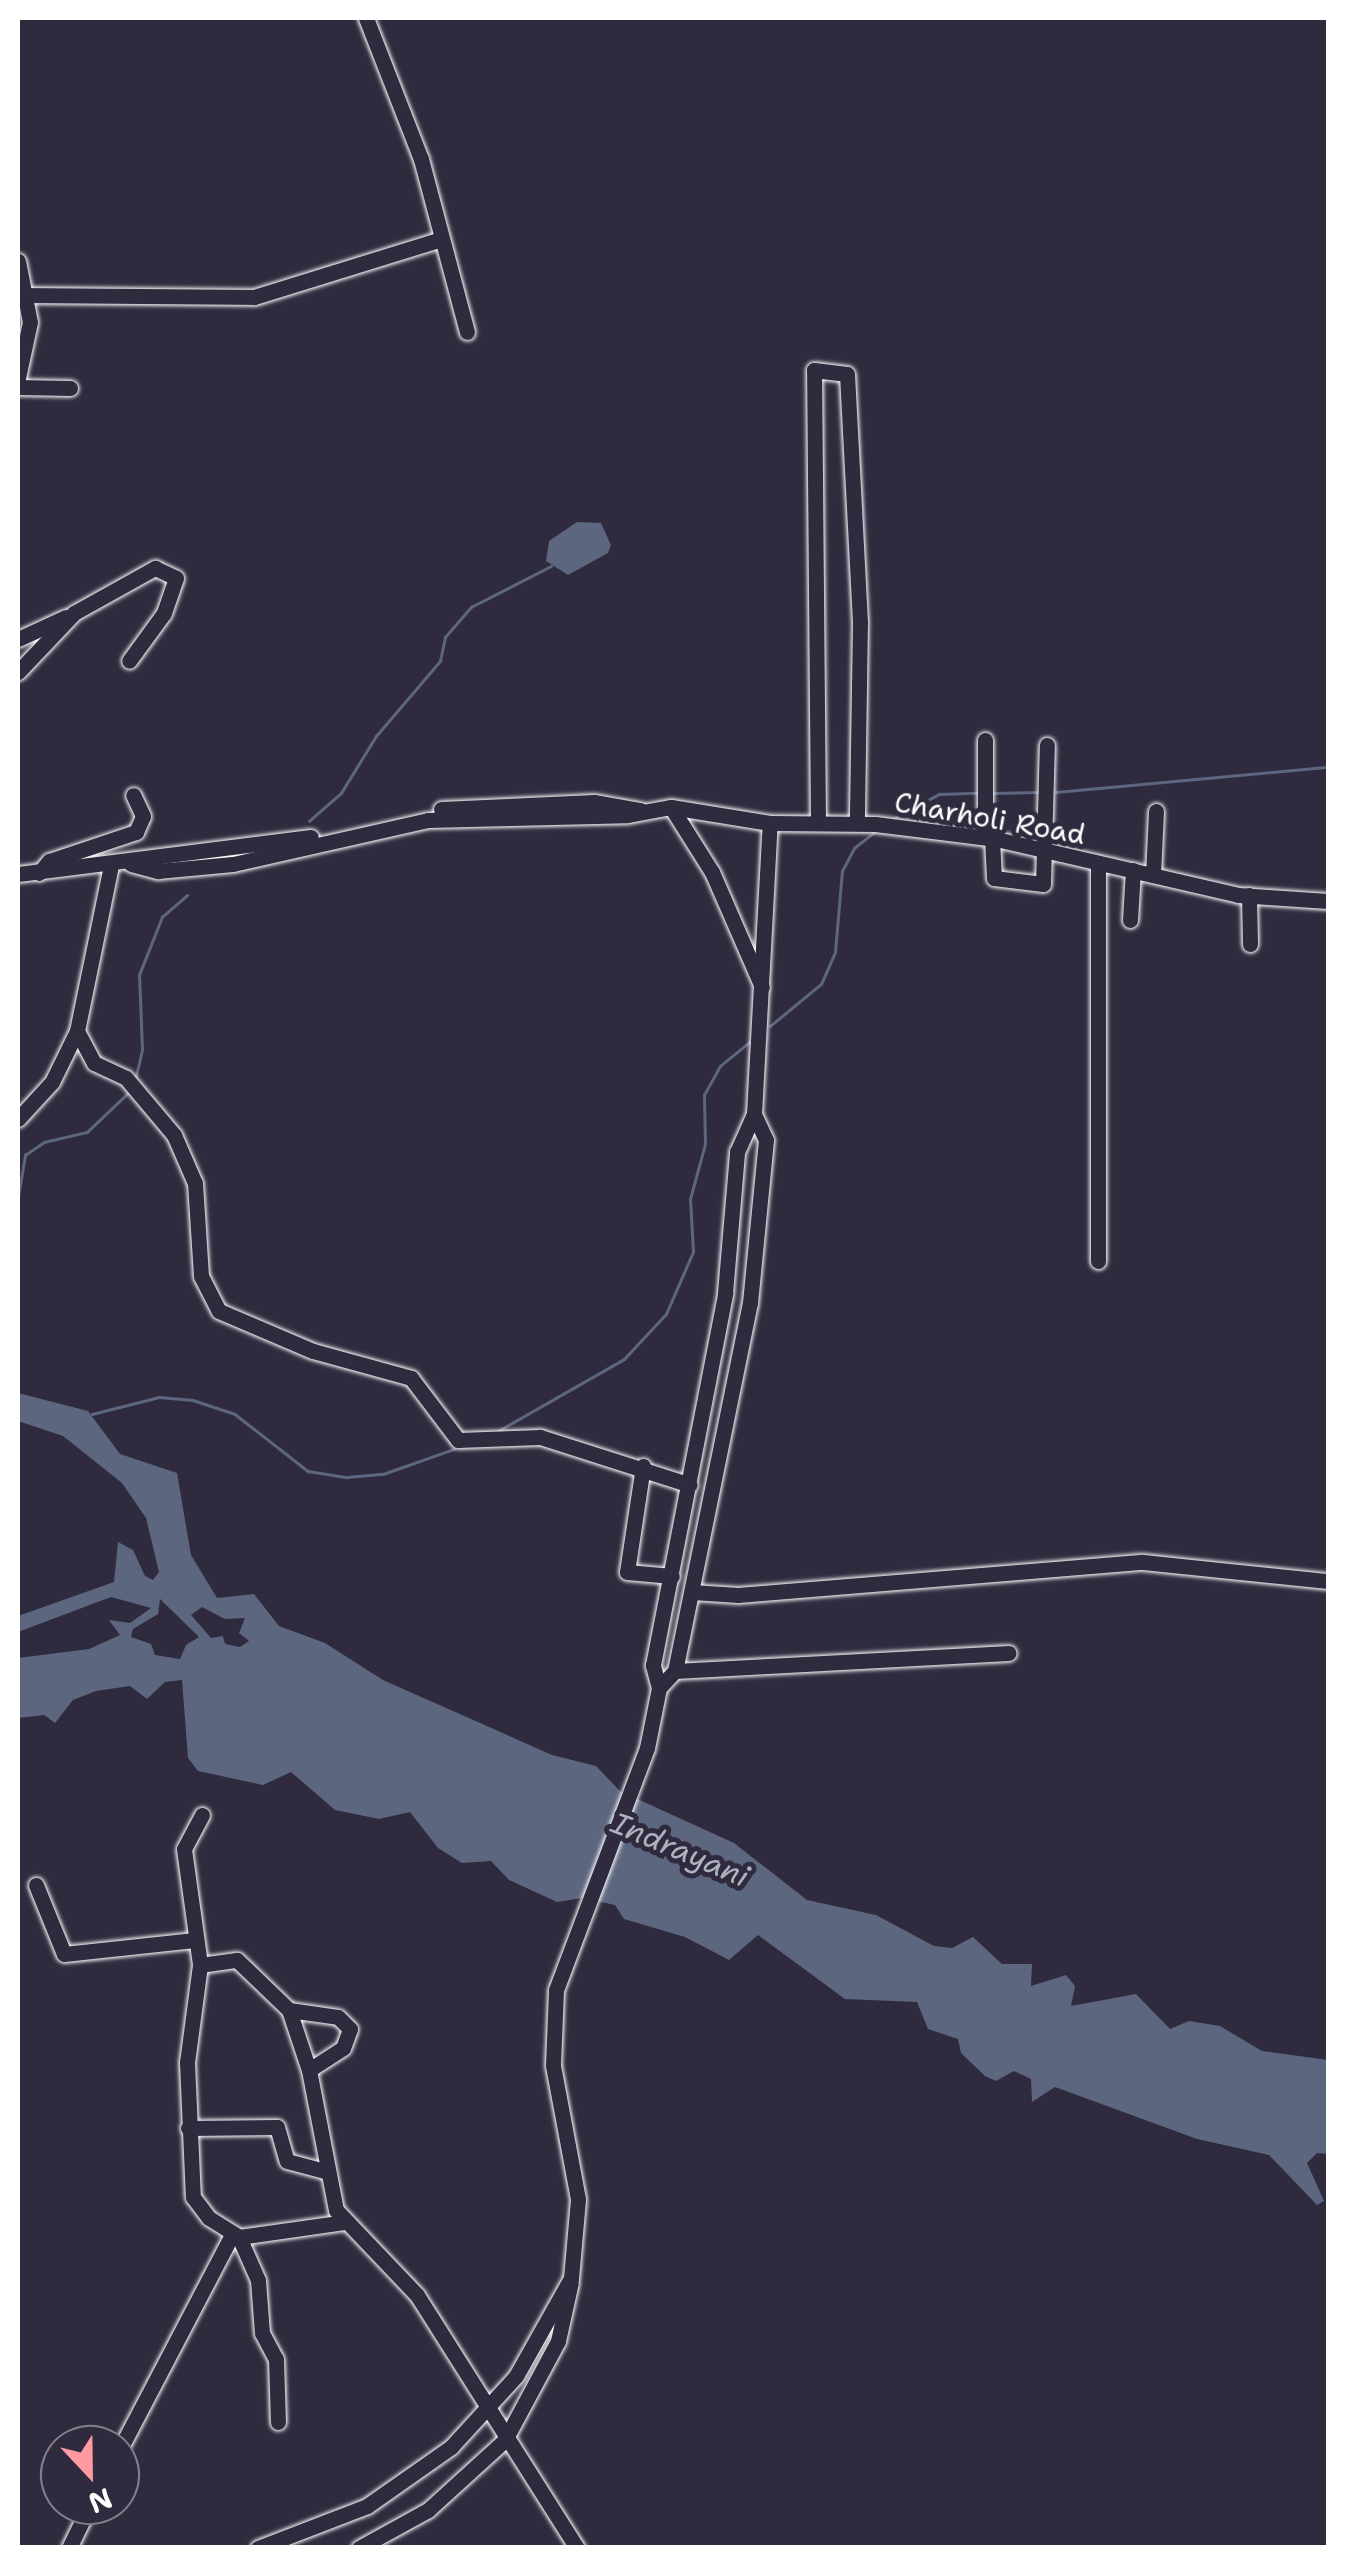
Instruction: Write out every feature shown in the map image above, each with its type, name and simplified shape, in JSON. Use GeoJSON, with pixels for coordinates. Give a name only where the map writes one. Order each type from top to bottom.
{"type":"FeatureCollection","features":[{"type":"Feature","properties":{"kind":"street"},"geometry":{"type":"LineString","coordinates":[[366,18],[422,159],[438,240],[467,332]]}},
{"type":"Feature","properties":{"kind":"street"},"geometry":{"type":"LineString","coordinates":[[28,295],[254,296],[438,240]]}},
{"type":"Feature","properties":{"kind":"street"},"geometry":{"type":"LineString","coordinates":[[18,261],[28,295],[19,369]]}},
{"type":"Feature","properties":{"kind":"street"},"geometry":{"type":"LineString","coordinates":[[818,822],[814,370],[847,374],[860,622],[856,823]]}},
{"type":"Feature","properties":{"kind":"street"},"geometry":{"type":"LineString","coordinates":[[18,387],[70,388]]}},
{"type":"Feature","properties":{"kind":"street"},"geometry":{"type":"LineString","coordinates":[[18,639],[155,568],[176,578],[164,613],[129,661]]}},
{"type":"Feature","properties":{"kind":"street"},"geometry":{"type":"LineString","coordinates":[[18,672],[74,613]]}},
{"type":"Feature","properties":{"kind":"street"},"geometry":{"type":"LineString","coordinates":[[985,740],[991,872],[1000,880],[1043,884],[1046,745]]}},
{"type":"Feature","properties":{"kind":"street"},"geometry":{"type":"LineString","coordinates":[[39,872],[56,858],[136,832],[142,816],[133,794]]}},
{"type":"Feature","properties":{"kind":"street"},"geometry":{"type":"LineString","coordinates":[[671,806],[712,872],[762,987]]}},
{"type":"Feature","properties":{"kind":"street","name":"Charholi Road"},"geometry":{"type":"LineString","coordinates":[[18,874],[131,864],[138,870],[198,868],[358,831],[455,817],[671,806],[770,823],[856,823],[988,838],[1249,896],[1328,901]]}},
{"type":"Feature","properties":{"kind":"street"},"geometry":{"type":"LineString","coordinates":[[1154,875],[1156,811]]}},
{"type":"Feature","properties":{"kind":"street"},"geometry":{"type":"LineString","coordinates":[[360,2509],[366,2544],[428,2510],[505,2440],[570,2311],[578,2199],[553,2065],[556,1990],[647,1748],[659,1688],[653,1665],[725,1293],[737,1152],[754,1114],[770,823]]}},
{"type":"Feature","properties":{"kind":"street"},"geometry":{"type":"LineString","coordinates":[[1098,863],[1098,1261]]}},
{"type":"Feature","properties":{"kind":"street"},"geometry":{"type":"LineString","coordinates":[[18,1120],[52,1082],[76,1031],[111,865]]}},
{"type":"Feature","properties":{"kind":"street"},"geometry":{"type":"LineString","coordinates":[[1130,920],[1133,870]]}},
{"type":"Feature","properties":{"kind":"street"},"geometry":{"type":"LineString","coordinates":[[1249,896],[1250,944]]}},
{"type":"Feature","properties":{"kind":"street"},"geometry":{"type":"LineString","coordinates":[[76,1031],[94,1063],[126,1078],[181,1149],[195,1183],[201,1276],[219,1311],[313,1351],[411,1378],[458,1440],[540,1436],[643,1466],[690,1486]]}},
{"type":"Feature","properties":{"kind":"street"},"geometry":{"type":"LineString","coordinates":[[659,1688],[675,1671],[756,1269],[766,1140],[754,1114]]}},
{"type":"Feature","properties":{"kind":"street"},"geometry":{"type":"LineString","coordinates":[[643,1466],[627,1572],[672,1576]]}},
{"type":"Feature","properties":{"kind":"street"},"geometry":{"type":"LineString","coordinates":[[692,1592],[738,1595],[1142,1562],[1328,1581]]}},
{"type":"Feature","properties":{"kind":"street"},"geometry":{"type":"LineString","coordinates":[[675,1671],[1009,1654]]}},
{"type":"Feature","properties":{"kind":"street"},"geometry":{"type":"LineString","coordinates":[[202,1815],[185,1845],[200,1965],[188,2046],[193,2198],[235,2236],[258,2280],[262,2333],[276,2358],[278,2422]]}},
{"type":"Feature","properties":{"kind":"street"},"geometry":{"type":"LineString","coordinates":[[36,1885],[64,1954],[194,1940]]}},
{"type":"Feature","properties":{"kind":"street"},"geometry":{"type":"LineString","coordinates":[[200,1965],[237,1960],[290,2010],[309,2070],[324,2171],[344,2222],[417,2296],[577,2548]]}},
{"type":"Feature","properties":{"kind":"street"},"geometry":{"type":"LineString","coordinates":[[290,2010],[338,2017],[350,2029],[343,2048],[309,2070]]}},
{"type":"Feature","properties":{"kind":"street"},"geometry":{"type":"LineString","coordinates":[[188,2128],[276,2127],[287,2161],[324,2171]]}},
{"type":"Feature","properties":{"kind":"street"},"geometry":{"type":"LineString","coordinates":[[235,2236],[344,2222]]}},
{"type":"Feature","properties":{"kind":"street"},"geometry":{"type":"LineString","coordinates":[[133,2425],[235,2236]]}},
{"type":"Feature","properties":{"kind":"street"},"geometry":{"type":"LineString","coordinates":[[258,2548],[288,2543],[360,2509],[426,2467],[487,2410],[526,2360],[571,2278]]}},
{"type":"Feature","properties":{"kind":"street"},"geometry":{"type":"LineString","coordinates":[[69,2548],[80,2525]]}},
{"type":"Feature","properties":{"kind":"water"},"geometry":{"type":"Polygon","coordinates":[[[577,522],[601,523],[611,545],[608,553],[568,575],[546,561],[549,541],[577,522]]]}},
{"type":"Feature","properties":{"kind":"water","name":"Indrayani"},"geometry":{"type":"Polygon","coordinates":[[[18,1393],[88,1411],[120,1454],[177,1473],[191,1555],[217,1598],[254,1594],[279,1626],[325,1643],[383,1680],[552,1755],[596,1766],[620,1791],[734,1843],[807,1900],[876,1915],[934,1946],[952,1948],[973,1937],[1002,1964],[1032,1964],[1031,1986],[1066,1975],[1075,1986],[1071,2006],[1136,1994],[1170,2029],[1189,2021],[1220,2026],[1262,2051],[1328,2060],[1328,2154],[1317,2153],[1307,2163],[1324,2201],[1317,2205],[1269,2155],[1197,2139],[1055,2087],[1032,2102],[1031,2079],[1014,2071],[996,2081],[985,2076],[961,2053],[958,2039],[928,2029],[917,2002],[845,1999],[758,1935],[729,1960],[685,1937],[624,1919],[615,1905],[582,1898],[557,1902],[509,1880],[491,1861],[462,1863],[438,1848],[410,1812],[379,1819],[335,1810],[291,1772],[263,1785],[198,1771],[188,1758],[182,1680],[165,1682],[147,1699],[130,1686],[96,1691],[73,1700],[55,1723],[44,1715],[18,1718],[18,1658],[89,1649],[120,1635],[109,1620],[130,1623],[151,1608],[111,1597],[18,1632],[18,1616],[114,1582],[118,1542],[133,1550],[145,1576],[153,1580],[159,1572],[146,1518],[122,1483],[63,1436],[18,1421],[18,1393]],[[160,1599],[158,1614],[133,1629],[131,1637],[151,1644],[155,1655],[180,1659],[186,1645],[199,1637],[160,1599]],[[202,1607],[191,1615],[211,1638],[223,1636],[225,1644],[240,1647],[249,1641],[239,1633],[245,1618],[225,1619],[202,1607]]]}},
{"type":"Feature","properties":{"kind":"waterway"},"geometry":{"type":"LineString","coordinates":[[309,821],[341,793],[376,736],[440,661],[445,637],[471,607],[551,566]]}},
{"type":"Feature","properties":{"kind":"waterway"},"geometry":{"type":"LineString","coordinates":[[1056,792],[1328,767]]}},
{"type":"Feature","properties":{"kind":"waterway"},"geometry":{"type":"LineString","coordinates":[[993,793],[1037,792]]}},
{"type":"Feature","properties":{"kind":"waterway"},"geometry":{"type":"LineString","coordinates":[[891,820],[939,794],[977,793]]}},
{"type":"Feature","properties":{"kind":"waterway"},"geometry":{"type":"LineString","coordinates":[[770,1026],[821,984],[835,952],[842,871],[854,848],[876,831]]}},
{"type":"Feature","properties":{"kind":"waterway"},"geometry":{"type":"LineString","coordinates":[[136,1076],[142,1049],[139,975],[162,917],[187,895]]}},
{"type":"Feature","properties":{"kind":"waterway"},"geometry":{"type":"LineString","coordinates":[[498,1431],[624,1359],[666,1314],[693,1252],[690,1199],[705,1144],[704,1095],[720,1066],[751,1041]]}},
{"type":"Feature","properties":{"kind":"waterway"},"geometry":{"type":"LineString","coordinates":[[18,1197],[25,1155],[44,1142],[87,1132],[129,1092]]}},
{"type":"Feature","properties":{"kind":"waterway"},"geometry":{"type":"LineString","coordinates":[[92,1414],[159,1397],[193,1400],[235,1414],[308,1471],[347,1477],[383,1474],[454,1449]]}}]}
